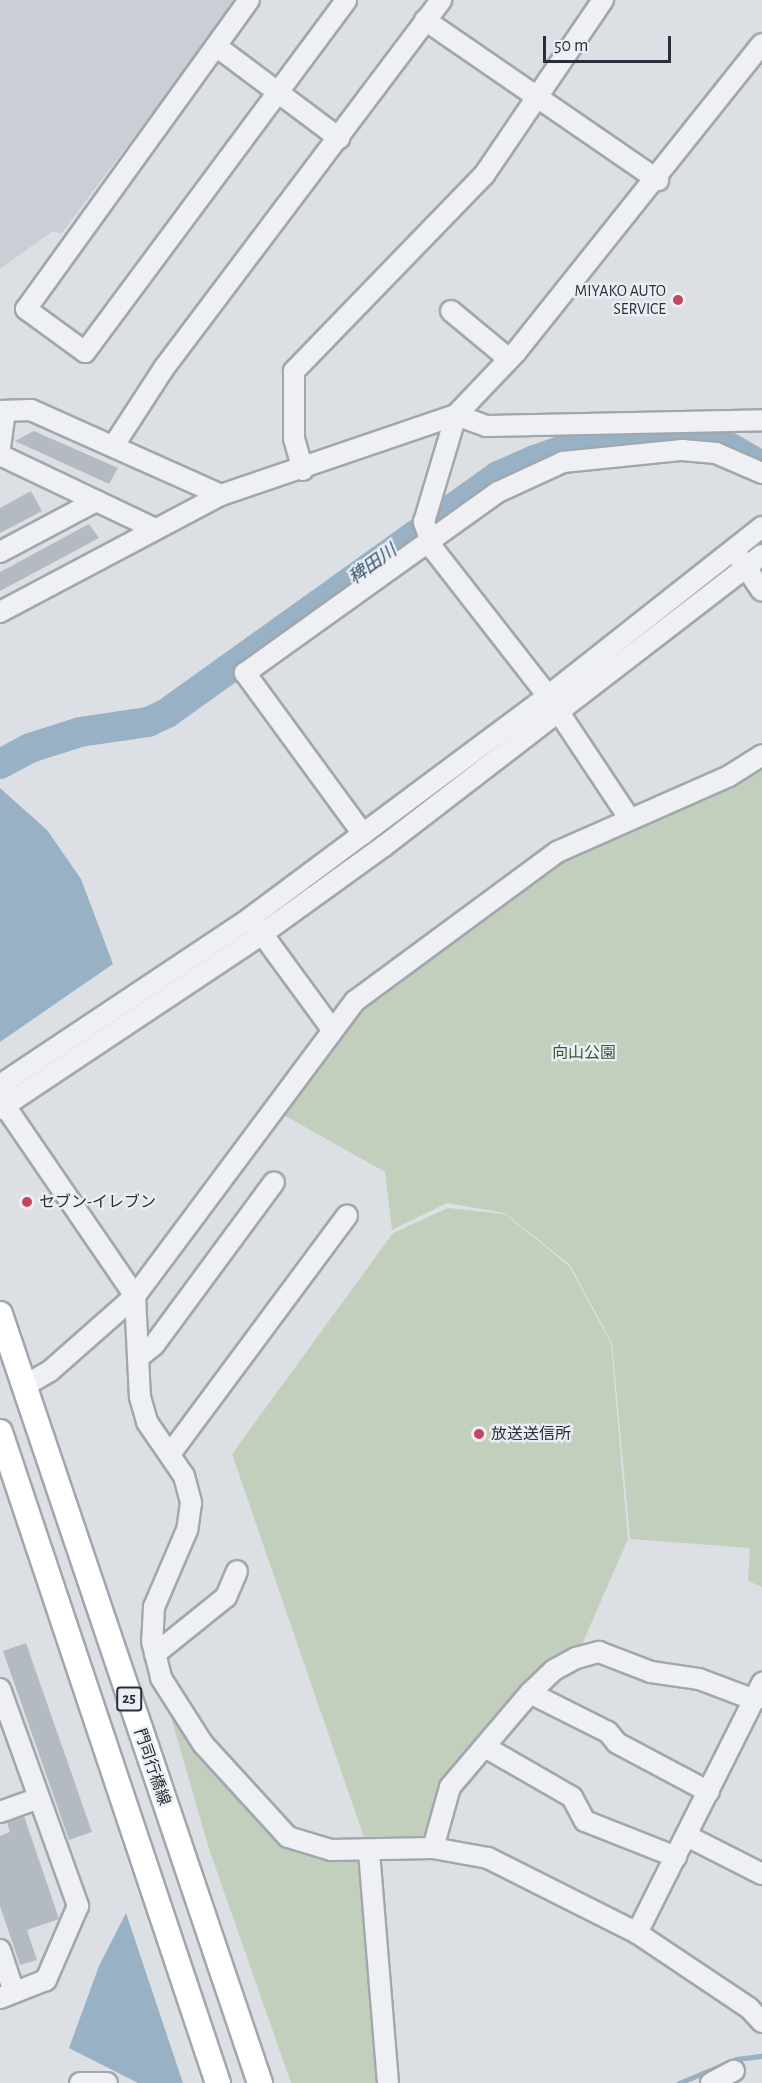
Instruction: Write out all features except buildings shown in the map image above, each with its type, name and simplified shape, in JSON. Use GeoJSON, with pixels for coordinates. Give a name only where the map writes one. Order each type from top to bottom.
{"type":"FeatureCollection","features":[{"type":"Feature","properties":{"kind":"main road","name":"門司行橋線"},"geometry":{"type":"LineString","coordinates":[[0,1314],[260,2083]]}},
{"type":"Feature","properties":{"kind":"main road","name":"25"},"geometry":{"type":"LineString","coordinates":[[0,1432],[218,2083]]}},
{"type":"Feature","properties":{"kind":"street"},"geometry":{"type":"LineString","coordinates":[[249,0],[26,309],[86,352],[346,0]]}},
{"type":"Feature","properties":{"kind":"street"},"geometry":{"type":"LineString","coordinates":[[114,445],[164,368],[441,0]]}},
{"type":"Feature","properties":{"kind":"street"},"geometry":{"type":"LineString","coordinates":[[303,470],[294,438],[294,371],[484,175],[539,98],[603,0]]}},
{"type":"Feature","properties":{"kind":"street"},"geometry":{"type":"LineString","coordinates":[[425,20],[658,180]]}},
{"type":"Feature","properties":{"kind":"street"},"geometry":{"type":"LineString","coordinates":[[629,818],[553,704],[431,542],[424,522],[456,415],[509,359],[658,180],[762,44]]}},
{"type":"Feature","properties":{"kind":"street"},"geometry":{"type":"LineString","coordinates":[[216,46],[278,90],[339,138]]}},
{"type":"Feature","properties":{"kind":"street"},"geometry":{"type":"LineString","coordinates":[[452,311],[509,359]]}},
{"type":"Feature","properties":{"kind":"street"},"geometry":{"type":"LineString","coordinates":[[0,447],[2,411],[31,410],[114,445],[221,495]]}},
{"type":"Feature","properties":{"kind":"street"},"geometry":{"type":"LineString","coordinates":[[0,612],[221,495],[303,470],[456,415],[486,426],[762,420]]}},
{"type":"Feature","properties":{"kind":"street"},"geometry":{"type":"LineString","coordinates":[[363,834],[245,673],[498,492],[563,462],[682,450],[716,453],[762,473]]}},
{"type":"Feature","properties":{"kind":"street"},"geometry":{"type":"LineString","coordinates":[[0,455],[155,529]]}},
{"type":"Feature","properties":{"kind":"street"},"geometry":{"type":"LineString","coordinates":[[0,552],[96,501]]}},
{"type":"Feature","properties":{"kind":"street"},"geometry":{"type":"LineString","coordinates":[[762,527],[733,548],[553,704],[262,934],[2,1102],[135,1296],[138,1358],[147,1422],[184,1476],[191,1503],[187,1530],[154,1607],[155,1654],[177,1710],[260,1811],[288,1837],[331,1850],[369,1852],[433,1848],[489,1858],[636,1933],[749,2008],[762,2022]]}},
{"type":"Feature","properties":{"kind":"street"},"geometry":{"type":"LineString","coordinates":[[733,548],[762,591]]}},
{"type":"Feature","properties":{"kind":"street"},"geometry":{"type":"LineString","coordinates":[[0,1085],[250,918],[363,834],[553,704],[762,555]]}},
{"type":"Feature","properties":{"kind":"street"},"geometry":{"type":"LineString","coordinates":[[24,1386],[50,1371],[135,1296],[331,1028],[355,1001],[557,852],[629,818],[729,776],[762,755]]}},
{"type":"Feature","properties":{"kind":"street"},"geometry":{"type":"LineString","coordinates":[[250,918],[331,1028]]}},
{"type":"Feature","properties":{"kind":"street"},"geometry":{"type":"LineString","coordinates":[[138,1358],[154,1345],[274,1182]]}},
{"type":"Feature","properties":{"kind":"street"},"geometry":{"type":"LineString","coordinates":[[170,1454],[347,1216]]}},
{"type":"Feature","properties":{"kind":"street"},"geometry":{"type":"LineString","coordinates":[[155,1654],[226,1597],[237,1571]]}},
{"type":"Feature","properties":{"kind":"street"},"geometry":{"type":"LineString","coordinates":[[433,1848],[450,1787],[530,1693],[554,1670],[599,1652],[651,1672],[699,1679],[758,1699],[636,1933]]}},
{"type":"Feature","properties":{"kind":"street"},"geometry":{"type":"LineString","coordinates":[[0,1689],[78,1906],[46,1980],[7,1995],[0,1950]]}},
{"type":"Feature","properties":{"kind":"street"},"geometry":{"type":"LineString","coordinates":[[530,1693],[608,1732],[617,1743],[709,1792]]}},
{"type":"Feature","properties":{"kind":"street"},"geometry":{"type":"LineString","coordinates":[[485,1747],[572,1797],[585,1821],[676,1857]]}},
{"type":"Feature","properties":{"kind":"street"},"geometry":{"type":"LineString","coordinates":[[0,1812],[39,1798]]}},
{"type":"Feature","properties":{"kind":"street"},"geometry":{"type":"LineString","coordinates":[[687,1836],[762,1874]]}},
{"type":"Feature","properties":{"kind":"street"},"geometry":{"type":"LineString","coordinates":[[369,1852],[388,2083]]}},
{"type":"Feature","properties":{"kind":"street"},"geometry":{"type":"LineString","coordinates":[[711,2083],[734,2071]]}},
{"type":"Feature","properties":{"kind":"street"},"geometry":{"type":"LineString","coordinates":[[80,2083],[86,2079],[107,2083]]}},
{"type":"Feature","properties":{"kind":"shaded area"},"geometry":{"type":"Polygon","coordinates":[[[0,0],[237,0],[61,234],[53,231],[0,269],[0,0]]]}},
{"type":"Feature","properties":{"kind":"green space","name":"向山公園"},"geometry":{"type":"Polygon","coordinates":[[[762,755],[762,1587],[748,1581],[750,1548],[630,1539],[612,1343],[570,1265],[505,1213],[447,1203],[392,1230],[385,1172],[273,1109],[331,1028],[557,852],[762,755]]]}},
{"type":"Feature","properties":{"kind":"green space"},"geometry":{"type":"Polygon","coordinates":[[[448,1208],[505,1214],[569,1266],[611,1343],[628,1539],[576,1658],[450,1787],[433,1848],[369,1852],[232,1454],[393,1233],[448,1208]]]}},
{"type":"Feature","properties":{"kind":"green space"},"geometry":{"type":"Polygon","coordinates":[[[171,1717],[285,1843],[318,1858],[363,1860],[386,2083],[291,2083],[209,1849],[171,1717]]]}},
{"type":"Feature","properties":{"kind":"water"},"geometry":{"type":"Polygon","coordinates":[[[0,788],[47,830],[81,879],[113,964],[0,1042],[0,788]]]}},
{"type":"Feature","properties":{"kind":"water"},"geometry":{"type":"Polygon","coordinates":[[[126,1913],[183,2083],[138,2083],[69,2048],[99,1966],[126,1913]]]}},
{"type":"Feature","properties":{"kind":"waterway","name":"稗田川"},"geometry":{"type":"LineString","coordinates":[[0,764],[30,748],[80,732],[148,722],[167,713],[498,476],[535,460],[583,443],[671,439],[720,442],[762,466]]}},
{"type":"Feature","properties":{"kind":"waterway"},"geometry":{"type":"LineString","coordinates":[[679,2083],[736,2059],[762,2056]]}},
{"type":"Feature","properties":{"kind":"place","name":"MIYAKO AUTO SERVICE"},"geometry":{"type":"Point","coordinates":[678,300]}},
{"type":"Feature","properties":{"kind":"place","name":"セブン-イレブン"},"geometry":{"type":"Point","coordinates":[27,1202]}},
{"type":"Feature","properties":{"kind":"place","name":"放送送信所"},"geometry":{"type":"Point","coordinates":[479,1434]}}]}
